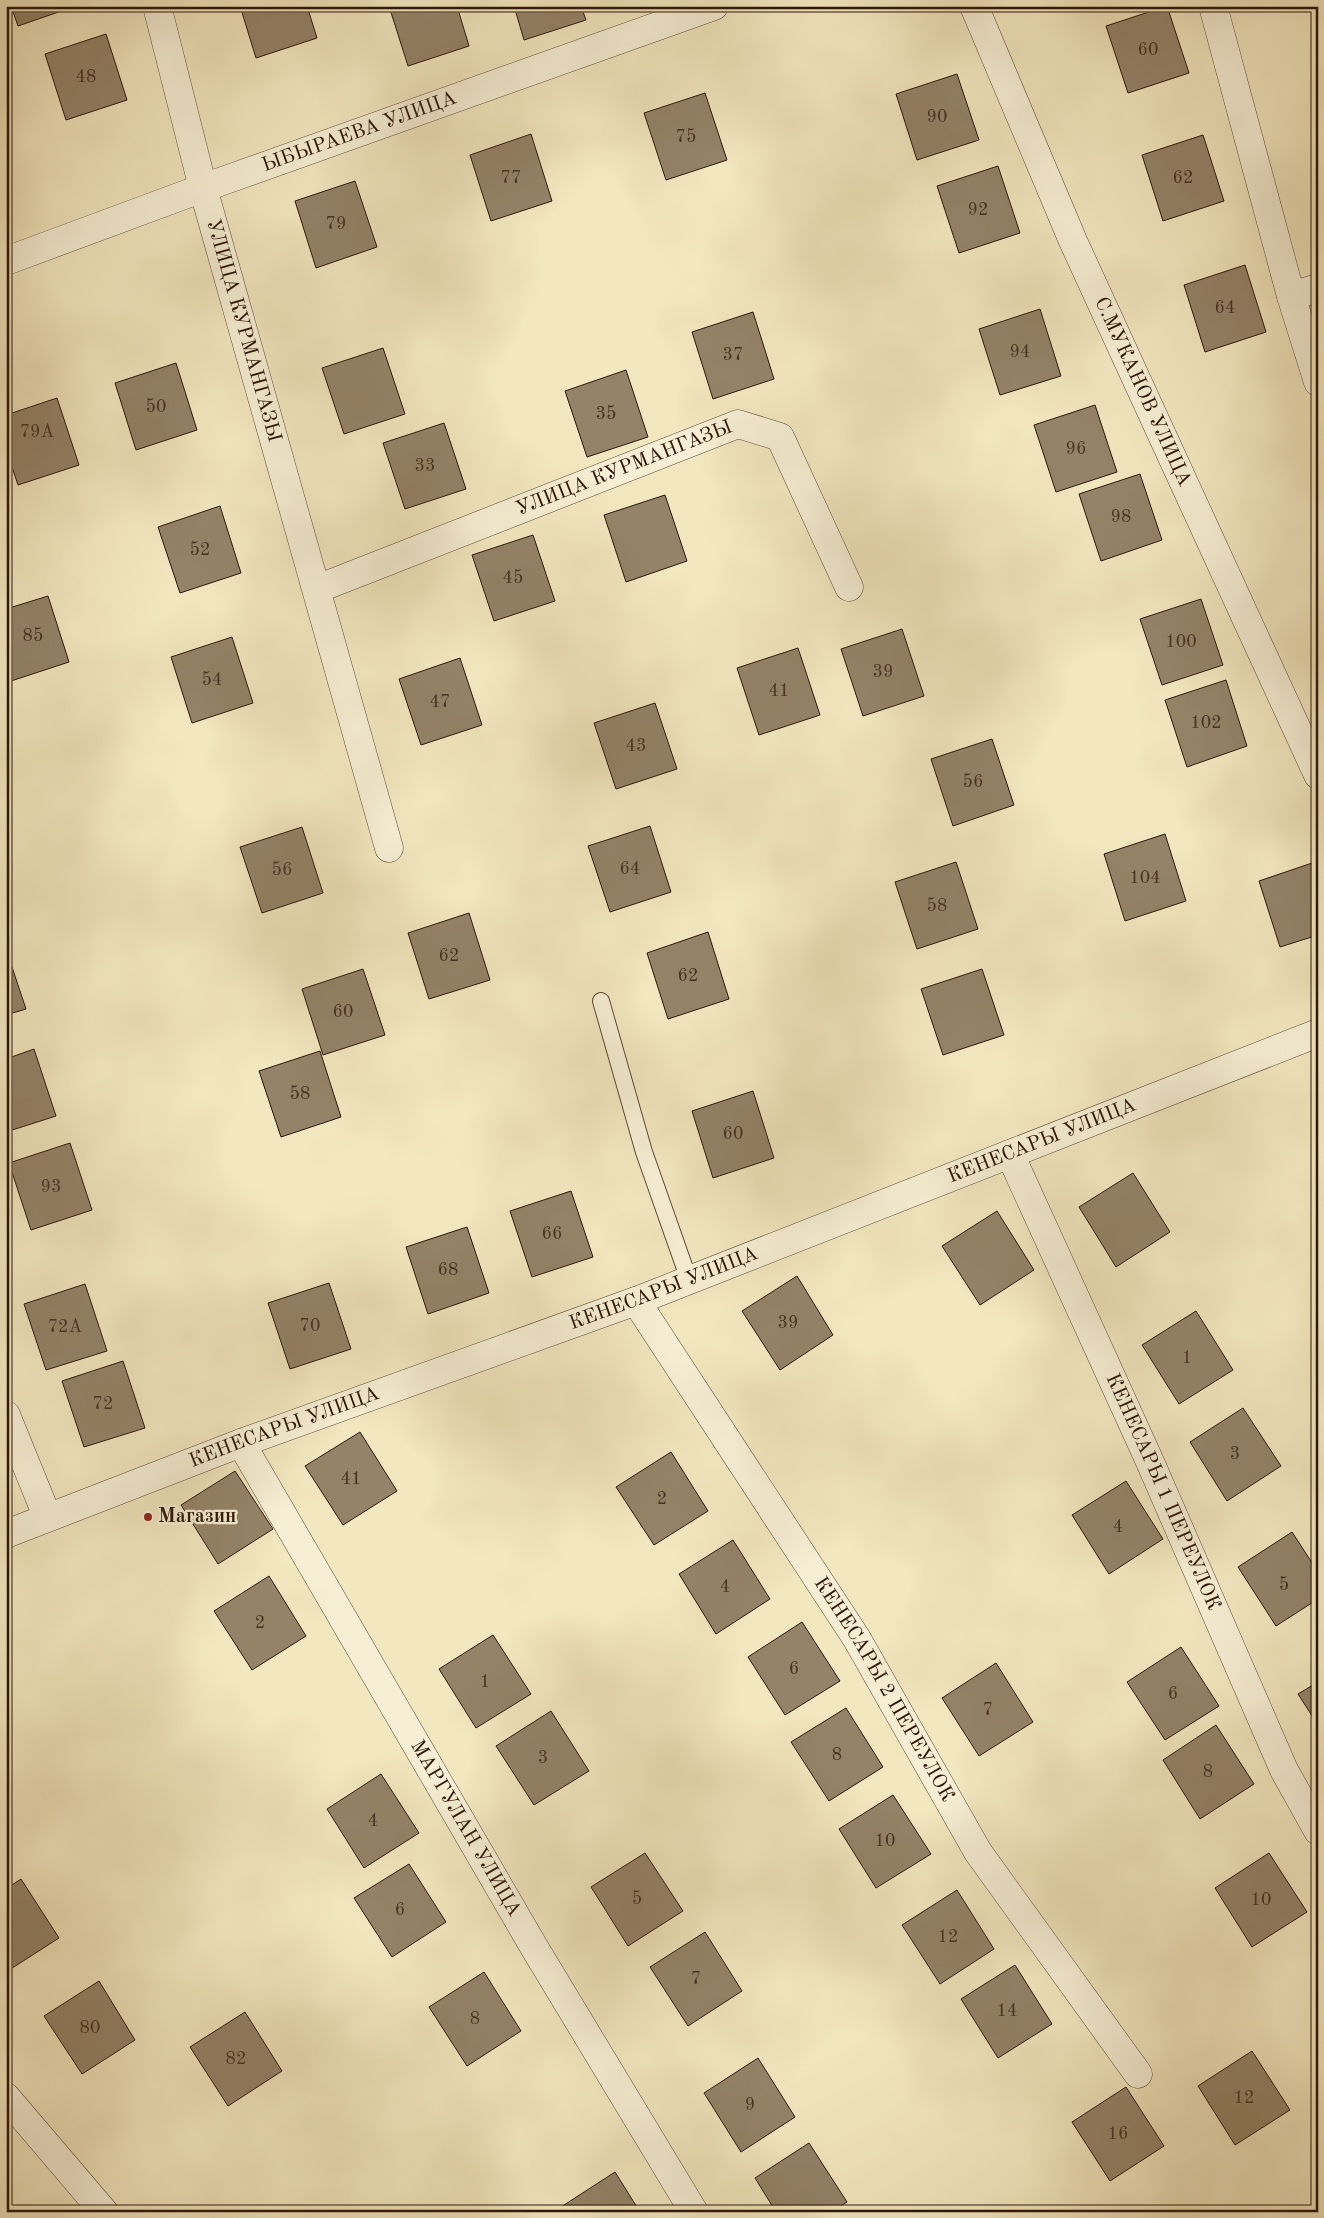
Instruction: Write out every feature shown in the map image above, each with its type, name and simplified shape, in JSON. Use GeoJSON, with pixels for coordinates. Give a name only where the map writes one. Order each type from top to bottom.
{"type":"FeatureCollection","features":[{"type":"Feature","properties":{"kind":"street","name":"УЛИЦА КУРМАНГАЗЫ"},"geometry":{"type":"LineString","coordinates":[[157,6],[203,188],[317,589],[388,848]]}},
{"type":"Feature","properties":{"kind":"street","name":"ЫБЫРАЕВА УЛИЦА"},"geometry":{"type":"LineString","coordinates":[[6,261],[203,188],[714,6]]}},
{"type":"Feature","properties":{"kind":"street","name":"С.МУКАНОВ УЛИЦА"},"geometry":{"type":"LineString","coordinates":[[974,6],[1073,241],[1318,775]]}},
{"type":"Feature","properties":{"kind":"street"},"geometry":{"type":"LineString","coordinates":[[1212,6],[1291,296],[1318,382]]}},
{"type":"Feature","properties":{"kind":"street"},"geometry":{"type":"LineString","coordinates":[[1291,296],[1318,288]]}},
{"type":"Feature","properties":{"kind":"street","name":"УЛИЦА КУРМАНГАЗЫ"},"geometry":{"type":"LineString","coordinates":[[317,589],[738,424],[780,437],[849,587]]}},
{"type":"Feature","properties":{"kind":"street","name":"КЕНЕСАРЫ УЛИЦА"},"geometry":{"type":"LineString","coordinates":[[6,1534],[47,1516],[241,1443],[636,1301],[1318,1032]]}},
{"type":"Feature","properties":{"kind":"street","name":"КЕНЕСАРЫ 1 ПЕРЕУЛОК"},"geometry":{"type":"LineString","coordinates":[[1010,1154],[1151,1464],[1284,1770],[1318,1831]]}},
{"type":"Feature","properties":{"kind":"street","name":"КЕНЕСАРЫ 2 ПЕРЕУЛОК"},"geometry":{"type":"LineString","coordinates":[[636,1301],[857,1639],[978,1852],[1138,2074]]}},
{"type":"Feature","properties":{"kind":"street"},"geometry":{"type":"LineString","coordinates":[[6,1415],[47,1516]]}},
{"type":"Feature","properties":{"kind":"street","name":"МАРГУЛАН УЛИЦА"},"geometry":{"type":"LineString","coordinates":[[241,1443],[534,1947],[694,2212]]}},
{"type":"Feature","properties":{"kind":"street"},"geometry":{"type":"LineString","coordinates":[[6,2097],[104,2212]]}},
{"type":"Feature","properties":{"kind":"lane"},"geometry":{"type":"LineString","coordinates":[[601,1001],[644,1152],[689,1280]]}},
{"type":"Feature","properties":{"kind":"building"},"geometry":{"type":"Polygon","coordinates":[[[11,6],[76,6],[18,26],[11,6]]]}},
{"type":"Feature","properties":{"kind":"building"},"geometry":{"type":"Polygon","coordinates":[[[240,6],[307,6],[317,38],[256,58],[240,6]]]}},
{"type":"Feature","properties":{"kind":"building"},"geometry":{"type":"Polygon","coordinates":[[[389,6],[457,6],[469,46],[408,66],[389,6]]]}},
{"type":"Feature","properties":{"kind":"building"},"geometry":{"type":"Polygon","coordinates":[[[514,6],[581,6],[586,20],[524,40],[514,6]]]}},
{"type":"Feature","properties":{"kind":"building"},"geometry":{"type":"Polygon","coordinates":[[[1167,6],[1189,73],[1128,93],[1106,26],[1167,6]]]}},
{"type":"Feature","properties":{"kind":"building"},"geometry":{"type":"Polygon","coordinates":[[[106,34],[127,100],[66,120],[45,54],[106,34]]]}},
{"type":"Feature","properties":{"kind":"building"},"geometry":{"type":"Polygon","coordinates":[[[957,74],[979,140],[917,160],[896,94],[957,74]]]}},
{"type":"Feature","properties":{"kind":"building"},"geometry":{"type":"Polygon","coordinates":[[[705,93],[727,160],[666,180],[644,113],[705,93]]]}},
{"type":"Feature","properties":{"kind":"building"},"geometry":{"type":"Polygon","coordinates":[[[531,134],[552,201],[491,221],[470,155],[531,134]]]}},
{"type":"Feature","properties":{"kind":"building"},"geometry":{"type":"Polygon","coordinates":[[[1203,135],[1224,201],[1163,221],[1142,155],[1203,135]]]}},
{"type":"Feature","properties":{"kind":"building"},"geometry":{"type":"Polygon","coordinates":[[[998,166],[1020,233],[959,253],[937,186],[998,166]]]}},
{"type":"Feature","properties":{"kind":"building"},"geometry":{"type":"Polygon","coordinates":[[[355,181],[377,247],[316,268],[295,201],[355,181]]]}},
{"type":"Feature","properties":{"kind":"building"},"geometry":{"type":"Polygon","coordinates":[[[1245,265],[1266,332],[1205,352],[1184,285],[1245,265]]]}},
{"type":"Feature","properties":{"kind":"building"},"geometry":{"type":"Polygon","coordinates":[[[1040,309],[1061,376],[1000,395],[979,329],[1040,309]]]}},
{"type":"Feature","properties":{"kind":"building"},"geometry":{"type":"Polygon","coordinates":[[[753,312],[774,379],[713,399],[692,332],[753,312]]]}},
{"type":"Feature","properties":{"kind":"building"},"geometry":{"type":"Polygon","coordinates":[[[383,348],[405,414],[344,434],[322,368],[383,348]]]}},
{"type":"Feature","properties":{"kind":"building"},"geometry":{"type":"Polygon","coordinates":[[[176,363],[197,430],[136,450],[115,383],[176,363]]]}},
{"type":"Feature","properties":{"kind":"building"},"geometry":{"type":"Polygon","coordinates":[[[626,370],[648,437],[587,457],[565,391],[626,370]]]}},
{"type":"Feature","properties":{"kind":"building"},"geometry":{"type":"Polygon","coordinates":[[[57,398],[79,465],[18,485],[6,449],[6,415],[57,398]]]}},
{"type":"Feature","properties":{"kind":"building"},"geometry":{"type":"Polygon","coordinates":[[[1095,405],[1117,472],[1056,492],[1034,425],[1095,405]]]}},
{"type":"Feature","properties":{"kind":"building"},"geometry":{"type":"Polygon","coordinates":[[[444,423],[466,489],[405,509],[383,443],[444,423]]]}},
{"type":"Feature","properties":{"kind":"building"},"geometry":{"type":"Polygon","coordinates":[[[1140,474],[1162,540],[1101,561],[1079,494],[1140,474]]]}},
{"type":"Feature","properties":{"kind":"building"},"geometry":{"type":"Polygon","coordinates":[[[665,495],[687,561],[626,582],[604,515],[665,495]]]}},
{"type":"Feature","properties":{"kind":"building"},"geometry":{"type":"Polygon","coordinates":[[[220,506],[241,573],[180,593],[158,527],[220,506]]]}},
{"type":"Feature","properties":{"kind":"building"},"geometry":{"type":"Polygon","coordinates":[[[533,535],[555,601],[494,621],[472,555],[533,535]]]}},
{"type":"Feature","properties":{"kind":"building"},"geometry":{"type":"Polygon","coordinates":[[[48,596],[69,662],[8,682],[6,676],[6,609],[48,596]]]}},
{"type":"Feature","properties":{"kind":"building"},"geometry":{"type":"Polygon","coordinates":[[[1201,599],[1223,665],[1162,685],[1140,619],[1201,599]]]}},
{"type":"Feature","properties":{"kind":"building"},"geometry":{"type":"Polygon","coordinates":[[[902,629],[924,696],[863,716],[841,649],[902,629]]]}},
{"type":"Feature","properties":{"kind":"building"},"geometry":{"type":"Polygon","coordinates":[[[232,637],[253,703],[192,723],[171,657],[232,637]]]}},
{"type":"Feature","properties":{"kind":"building"},"geometry":{"type":"Polygon","coordinates":[[[798,648],[820,715],[759,735],[737,668],[798,648]]]}},
{"type":"Feature","properties":{"kind":"building"},"geometry":{"type":"Polygon","coordinates":[[[460,658],[482,725],[421,745],[399,679],[460,658]]]}},
{"type":"Feature","properties":{"kind":"building"},"geometry":{"type":"Polygon","coordinates":[[[1226,680],[1247,746],[1187,767],[1165,700],[1226,680]]]}},
{"type":"Feature","properties":{"kind":"building"},"geometry":{"type":"Polygon","coordinates":[[[655,703],[677,769],[616,789],[594,723],[655,703]]]}},
{"type":"Feature","properties":{"kind":"building"},"geometry":{"type":"Polygon","coordinates":[[[992,739],[1014,805],[953,826],[931,759],[992,739]]]}},
{"type":"Feature","properties":{"kind":"building"},"geometry":{"type":"Polygon","coordinates":[[[650,826],[671,892],[610,912],[588,846],[650,826]]]}},
{"type":"Feature","properties":{"kind":"building"},"geometry":{"type":"Polygon","coordinates":[[[302,827],[323,893],[262,913],[240,847],[302,827]]]}},
{"type":"Feature","properties":{"kind":"building"},"geometry":{"type":"Polygon","coordinates":[[[1165,834],[1186,901],[1125,921],[1104,854],[1165,834]]]}},
{"type":"Feature","properties":{"kind":"building"},"geometry":{"type":"Polygon","coordinates":[[[1318,861],[1318,935],[1280,947],[1259,881],[1318,861]]]}},
{"type":"Feature","properties":{"kind":"building"},"geometry":{"type":"Polygon","coordinates":[[[956,862],[978,929],[917,949],[895,882],[956,862]]]}},
{"type":"Feature","properties":{"kind":"building"},"geometry":{"type":"Polygon","coordinates":[[[469,913],[490,980],[429,999],[408,933],[469,913]]]}},
{"type":"Feature","properties":{"kind":"building"},"geometry":{"type":"Polygon","coordinates":[[[708,932],[729,999],[668,1019],[647,953],[708,932]]]}},
{"type":"Feature","properties":{"kind":"building"},"geometry":{"type":"Polygon","coordinates":[[[6,949],[26,1009],[6,1015],[6,949]]]}},
{"type":"Feature","properties":{"kind":"building"},"geometry":{"type":"Polygon","coordinates":[[[363,969],[385,1035],[323,1055],[302,989],[363,969]]]}},
{"type":"Feature","properties":{"kind":"building"},"geometry":{"type":"Polygon","coordinates":[[[982,969],[1004,1035],[943,1055],[921,989],[982,969]]]}},
{"type":"Feature","properties":{"kind":"building"},"geometry":{"type":"Polygon","coordinates":[[[34,1049],[56,1116],[6,1132],[6,1059],[34,1049]]]}},
{"type":"Feature","properties":{"kind":"building"},"geometry":{"type":"Polygon","coordinates":[[[320,1051],[341,1117],[281,1137],[259,1071],[320,1051]]]}},
{"type":"Feature","properties":{"kind":"building"},"geometry":{"type":"Polygon","coordinates":[[[753,1091],[774,1158],[713,1178],[692,1111],[753,1091]]]}},
{"type":"Feature","properties":{"kind":"building"},"geometry":{"type":"Polygon","coordinates":[[[70,1143],[92,1210],[31,1230],[9,1163],[70,1143]]]}},
{"type":"Feature","properties":{"kind":"building"},"geometry":{"type":"Polygon","coordinates":[[[1133,1173],[1170,1232],[1116,1267],[1079,1207],[1133,1173]]]}},
{"type":"Feature","properties":{"kind":"building"},"geometry":{"type":"Polygon","coordinates":[[[571,1191],[593,1257],[532,1277],[510,1211],[571,1191]]]}},
{"type":"Feature","properties":{"kind":"building"},"geometry":{"type":"Polygon","coordinates":[[[997,1211],[1034,1270],[980,1305],[942,1246],[997,1211]]]}},
{"type":"Feature","properties":{"kind":"building"},"geometry":{"type":"Polygon","coordinates":[[[467,1227],[489,1293],[428,1314],[406,1247],[467,1227]]]}},
{"type":"Feature","properties":{"kind":"building"},"geometry":{"type":"Polygon","coordinates":[[[797,1276],[833,1335],[780,1370],[742,1311],[797,1276]]]}},
{"type":"Feature","properties":{"kind":"building"},"geometry":{"type":"Polygon","coordinates":[[[329,1283],[351,1349],[290,1369],[268,1303],[329,1283]]]}},
{"type":"Feature","properties":{"kind":"building"},"geometry":{"type":"Polygon","coordinates":[[[85,1284],[107,1351],[46,1370],[24,1304],[85,1284]]]}},
{"type":"Feature","properties":{"kind":"building"},"geometry":{"type":"Polygon","coordinates":[[[1196,1311],[1233,1370],[1179,1404],[1142,1345],[1196,1311]]]}},
{"type":"Feature","properties":{"kind":"building"},"geometry":{"type":"Polygon","coordinates":[[[123,1361],[145,1428],[84,1447],[62,1381],[123,1361]]]}},
{"type":"Feature","properties":{"kind":"building"},"geometry":{"type":"Polygon","coordinates":[[[1243,1408],[1281,1466],[1227,1501],[1190,1442],[1243,1408]]]}},
{"type":"Feature","properties":{"kind":"building"},"geometry":{"type":"Polygon","coordinates":[[[360,1432],[397,1491],[343,1525],[305,1466],[360,1432]]]}},
{"type":"Feature","properties":{"kind":"building"},"geometry":{"type":"Polygon","coordinates":[[[671,1452],[708,1511],[654,1545],[616,1487],[671,1452]]]}},
{"type":"Feature","properties":{"kind":"building"},"geometry":{"type":"Polygon","coordinates":[[[235,1471],[273,1529],[218,1564],[181,1505],[235,1471]]]}},
{"type":"Feature","properties":{"kind":"building"},"geometry":{"type":"Polygon","coordinates":[[[1126,1481],[1163,1539],[1109,1574],[1072,1515],[1126,1481]]]}},
{"type":"Feature","properties":{"kind":"building"},"geometry":{"type":"Polygon","coordinates":[[[1292,1532],[1318,1572],[1318,1599],[1276,1626],[1238,1567],[1292,1532]]]}},
{"type":"Feature","properties":{"kind":"building"},"geometry":{"type":"Polygon","coordinates":[[[733,1540],[770,1599],[716,1634],[679,1574],[733,1540]]]}},
{"type":"Feature","properties":{"kind":"building"},"geometry":{"type":"Polygon","coordinates":[[[269,1576],[306,1636],[252,1670],[214,1611],[269,1576]]]}},
{"type":"Feature","properties":{"kind":"building"},"geometry":{"type":"Polygon","coordinates":[[[802,1622],[840,1681],[785,1715],[748,1657],[802,1622]]]}},
{"type":"Feature","properties":{"kind":"building"},"geometry":{"type":"Polygon","coordinates":[[[493,1635],[531,1694],[476,1728],[439,1669],[493,1635]]]}},
{"type":"Feature","properties":{"kind":"building"},"geometry":{"type":"Polygon","coordinates":[[[1181,1647],[1219,1706],[1165,1740],[1127,1682],[1181,1647]]]}},
{"type":"Feature","properties":{"kind":"building"},"geometry":{"type":"Polygon","coordinates":[[[996,1663],[1033,1722],[979,1756],[942,1698],[996,1663]]]}},
{"type":"Feature","properties":{"kind":"building"},"geometry":{"type":"Polygon","coordinates":[[[1318,1682],[1318,1725],[1298,1694],[1318,1682]]]}},
{"type":"Feature","properties":{"kind":"building"},"geometry":{"type":"Polygon","coordinates":[[[846,1708],[883,1767],[829,1801],[791,1742],[846,1708]]]}},
{"type":"Feature","properties":{"kind":"building"},"geometry":{"type":"Polygon","coordinates":[[[551,1711],[589,1771],[534,1805],[496,1746],[551,1711]]]}},
{"type":"Feature","properties":{"kind":"building"},"geometry":{"type":"Polygon","coordinates":[[[1216,1725],[1254,1784],[1200,1819],[1163,1760],[1216,1725]]]}},
{"type":"Feature","properties":{"kind":"building"},"geometry":{"type":"Polygon","coordinates":[[[381,1774],[419,1833],[364,1868],[327,1809],[381,1774]]]}},
{"type":"Feature","properties":{"kind":"building"},"geometry":{"type":"Polygon","coordinates":[[[893,1795],[931,1854],[876,1888],[839,1829],[893,1795]]]}},
{"type":"Feature","properties":{"kind":"building"},"geometry":{"type":"Polygon","coordinates":[[[645,1853],[683,1911],[628,1946],[591,1887],[645,1853]]]}},
{"type":"Feature","properties":{"kind":"building"},"geometry":{"type":"Polygon","coordinates":[[[1269,1853],[1307,1912],[1252,1947],[1215,1888],[1269,1853]]]}},
{"type":"Feature","properties":{"kind":"building"},"geometry":{"type":"Polygon","coordinates":[[[409,1864],[446,1922],[392,1957],[354,1898],[409,1864]]]}},
{"type":"Feature","properties":{"kind":"building"},"geometry":{"type":"Polygon","coordinates":[[[21,1879],[59,1938],[6,1972],[6,1889],[21,1879]]]}},
{"type":"Feature","properties":{"kind":"building"},"geometry":{"type":"Polygon","coordinates":[[[957,1890],[994,1949],[940,1984],[902,1925],[957,1890]]]}},
{"type":"Feature","properties":{"kind":"building"},"geometry":{"type":"Polygon","coordinates":[[[705,1932],[742,1991],[688,2026],[650,1967],[705,1932]]]}},
{"type":"Feature","properties":{"kind":"building"},"geometry":{"type":"Polygon","coordinates":[[[1015,1965],[1052,2024],[998,2058],[961,1999],[1015,1965]]]}},
{"type":"Feature","properties":{"kind":"building"},"geometry":{"type":"Polygon","coordinates":[[[484,1972],[521,2031],[467,2066],[429,2007],[484,1972]]]}},
{"type":"Feature","properties":{"kind":"building"},"geometry":{"type":"Polygon","coordinates":[[[99,1981],[135,2040],[82,2074],[44,2016],[99,1981]]]}},
{"type":"Feature","properties":{"kind":"building"},"geometry":{"type":"Polygon","coordinates":[[[245,2012],[282,2071],[228,2106],[190,2047],[245,2012]]]}},
{"type":"Feature","properties":{"kind":"building"},"geometry":{"type":"Polygon","coordinates":[[[1252,2051],[1290,2110],[1235,2145],[1198,2086],[1252,2051]]]}},
{"type":"Feature","properties":{"kind":"building"},"geometry":{"type":"Polygon","coordinates":[[[758,2058],[795,2117],[741,2152],[704,2093],[758,2058]]]}},
{"type":"Feature","properties":{"kind":"building"},"geometry":{"type":"Polygon","coordinates":[[[1126,2087],[1164,2146],[1110,2181],[1072,2122],[1126,2087]]]}},
{"type":"Feature","properties":{"kind":"building"},"geometry":{"type":"Polygon","coordinates":[[[809,2143],[847,2202],[831,2212],[776,2212],[755,2178],[809,2143]]]}},
{"type":"Feature","properties":{"kind":"building"},"geometry":{"type":"Polygon","coordinates":[[[615,2172],[640,2212],[564,2212],[561,2207],[615,2172]]]}},
{"type":"Feature","properties":{"kind":"place","name":"Магазин"},"geometry":{"type":"Point","coordinates":[148,1517]}}]}
